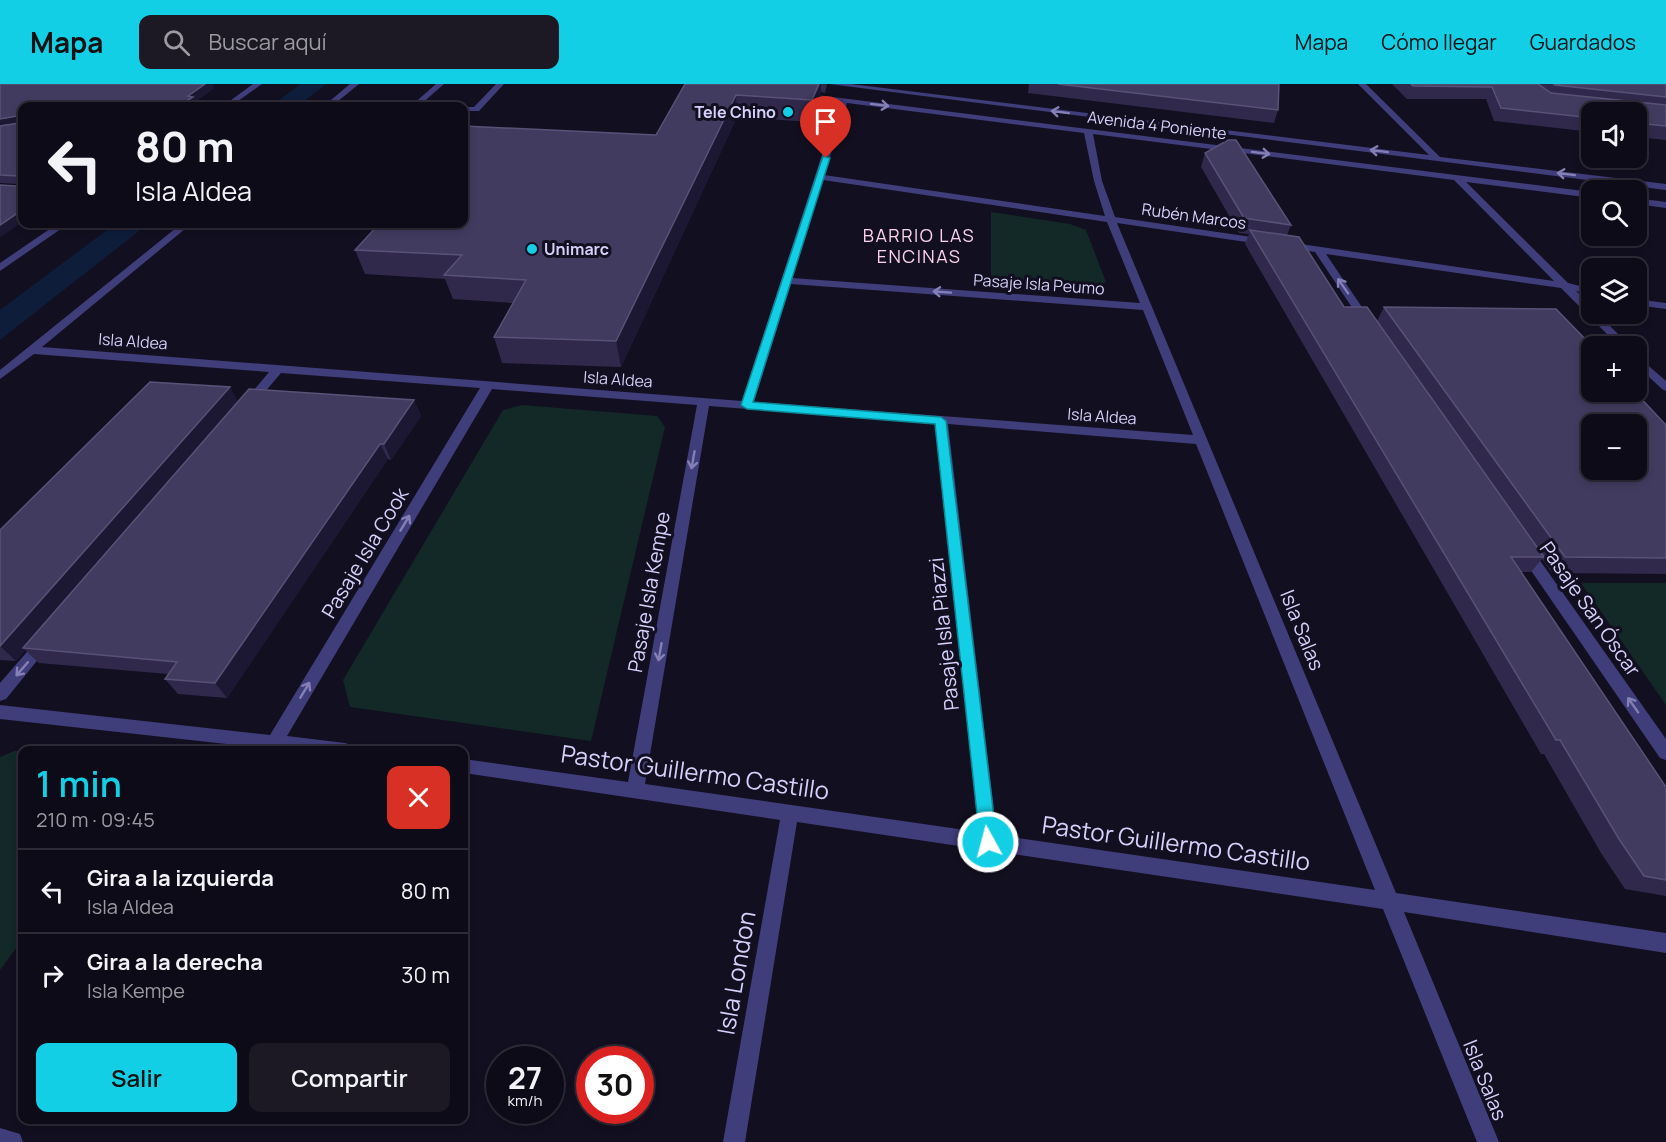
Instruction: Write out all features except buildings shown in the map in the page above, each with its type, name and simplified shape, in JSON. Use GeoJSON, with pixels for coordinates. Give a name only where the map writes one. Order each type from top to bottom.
{"type":"FeatureCollection","features":[{"type":"Feature","properties":{"kind":"street"},"geometry":{"type":"LineString","coordinates":[[233,102],[258,84]]}},
{"type":"Feature","properties":{"kind":"street"},"geometry":{"type":"LineString","coordinates":[[333,102],[355,84]]}},
{"type":"Feature","properties":{"kind":"street"},"geometry":{"type":"LineString","coordinates":[[420,102],[440,84]]}},
{"type":"Feature","properties":{"kind":"street"},"geometry":{"type":"LineString","coordinates":[[468,109],[476,109],[500,84]]}},
{"type":"Feature","properties":{"kind":"street","name":"Avenida 4 Poniente"},"geometry":{"type":"LineString","coordinates":[[833,84],[1666,187]]}},
{"type":"Feature","properties":{"kind":"street"},"geometry":{"type":"LineString","coordinates":[[1362,84],[1581,302]]}},
{"type":"Feature","properties":{"kind":"street","name":"Avenida 4 Poniente"},"geometry":{"type":"LineString","coordinates":[[787,93],[1581,194]]}},
{"type":"Feature","properties":{"kind":"street"},"geometry":{"type":"LineString","coordinates":[[747,405],[844,100]]}},
{"type":"Feature","properties":{"kind":"street","name":"Isla Salas"},"geometry":{"type":"LineString","coordinates":[[1088,131],[1098,181],[1111,219],[1488,1142]]}},
{"type":"Feature","properties":{"kind":"street","name":"Rubén Marcos"},"geometry":{"type":"LineString","coordinates":[[819,177],[1581,289]]}},
{"type":"Feature","properties":{"kind":"street"},"geometry":{"type":"LineString","coordinates":[[1647,202],[1666,205]]}},
{"type":"Feature","properties":{"kind":"street"},"geometry":{"type":"LineString","coordinates":[[0,268],[57,228]]}},
{"type":"Feature","properties":{"kind":"street"},"geometry":{"type":"LineString","coordinates":[[0,376],[181,228]]}},
{"type":"Feature","properties":{"kind":"street"},"geometry":{"type":"LineString","coordinates":[[1318,249],[1373,330]]}},
{"type":"Feature","properties":{"kind":"street","name":"Pasaje Isla Peumo"},"geometry":{"type":"LineString","coordinates":[[786,281],[1147,307]]}},
{"type":"Feature","properties":{"kind":"street"},"geometry":{"type":"LineString","coordinates":[[1647,303],[1666,306]]}},
{"type":"Feature","properties":{"kind":"street"},"geometry":{"type":"LineString","coordinates":[[1603,324],[1615,336]]}},
{"type":"Feature","properties":{"kind":"street","name":"Isla Aldea"},"geometry":{"type":"LineString","coordinates":[[32,350],[1201,440]]}},
{"type":"Feature","properties":{"kind":"street"},"geometry":{"type":"LineString","coordinates":[[240,414],[278,369]]}},
{"type":"Feature","properties":{"kind":"street"},"geometry":{"type":"LineString","coordinates":[[1647,369],[1666,387]]}},
{"type":"Feature","properties":{"kind":"street","name":"Pasaje Isla Cook"},"geometry":{"type":"LineString","coordinates":[[275,741],[488,385]]}},
{"type":"Feature","properties":{"kind":"street","name":"Pasaje Isla Kempe"},"geometry":{"type":"LineString","coordinates":[[635,790],[704,402]]}},
{"type":"Feature","properties":{"kind":"street","name":"Pasaje Isla Piazzi"},"geometry":{"type":"LineString","coordinates":[[941,421],[988,842]]}},
{"type":"Feature","properties":{"kind":"street","name":"Pasaje San Óscar"},"geometry":{"type":"LineString","coordinates":[[1516,537],[1666,753]]}},
{"type":"Feature","properties":{"kind":"street"},"geometry":{"type":"LineString","coordinates":[[0,694],[54,631]]}},
{"type":"Feature","properties":{"kind":"street"},"geometry":{"type":"LineString","coordinates":[[0,712],[314,746]]}},
{"type":"Feature","properties":{"kind":"street","name":"Pastor Guillermo Castillo"},"geometry":{"type":"LineString","coordinates":[[468,767],[1389,901],[1666,944]]}},
{"type":"Feature","properties":{"kind":"street","name":"Isla London"},"geometry":{"type":"LineString","coordinates":[[734,1142],[790,813]]}},
{"type":"Feature","properties":{"kind":"street"},"geometry":{"type":"LineString","coordinates":[[0,1139],[12,1142]]}},
{"type":"Feature","properties":{"kind":"green space"},"geometry":{"type":"Polygon","coordinates":[[[991,212],[1070,224],[1086,230],[1106,282],[1091,290],[991,283],[991,212]]]}},
{"type":"Feature","properties":{"kind":"green space"},"geometry":{"type":"Polygon","coordinates":[[[522,405],[657,416],[665,427],[591,741],[350,707],[343,680],[503,410],[522,405]]]}},
{"type":"Feature","properties":{"kind":"green space"},"geometry":{"type":"Polygon","coordinates":[[[1581,583],[1666,583],[1666,705],[1581,583]]]}},
{"type":"Feature","properties":{"kind":"green space"},"geometry":{"type":"Polygon","coordinates":[[[18,751],[18,945],[0,970],[0,757],[18,751]]]}},
{"type":"Feature","properties":{"kind":"water"},"geometry":{"type":"Polygon","coordinates":[[[301,84],[326,84],[303,102],[276,102],[301,84]]]}},
{"type":"Feature","properties":{"kind":"water"},"geometry":{"type":"Polygon","coordinates":[[[110,228],[143,228],[0,340],[0,310],[110,228]]]}},
{"type":"Feature","properties":{"kind":"place","name":"Tele Chino"},"geometry":{"type":"Point","coordinates":[788,112]}},
{"type":"Feature","properties":{"kind":"place","name":"Unimarc"},"geometry":{"type":"Point","coordinates":[532,249]}},
{"type":"Feature","properties":{"kind":"district","name":"BARRIO LAS ENCINAS"},"geometry":{"type":"Point","coordinates":[919,246]}},
{"type":"Feature","properties":{"kind":"route"},"geometry":{"type":"LineString","coordinates":[[826,158],[747,405],[941,421],[988,842]]}}]}
